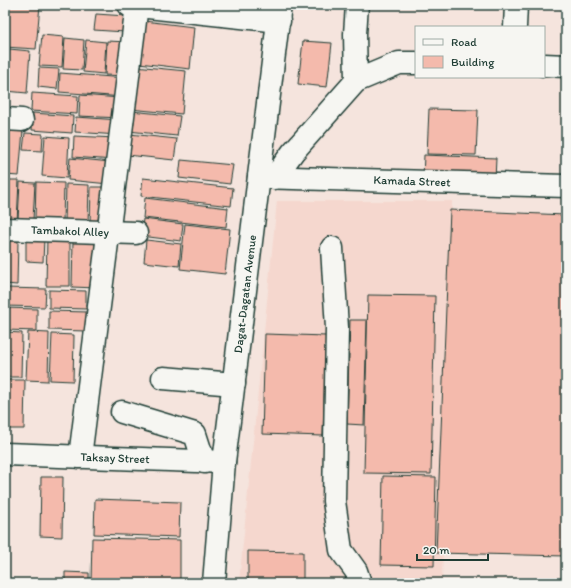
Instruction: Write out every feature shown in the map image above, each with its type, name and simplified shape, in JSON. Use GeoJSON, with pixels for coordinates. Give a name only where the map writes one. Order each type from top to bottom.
{"type":"FeatureCollection","features":[{"type":"Feature","properties":{"kind":"street"},"geometry":{"type":"LineString","coordinates":[[80,457],[134,5],[279,13]]}},
{"type":"Feature","properties":{"kind":"street"},"geometry":{"type":"LineString","coordinates":[[356,81],[355,34],[357,5]]}},
{"type":"Feature","properties":{"kind":"street"},"geometry":{"type":"LineString","coordinates":[[515,26],[516,5]]}},
{"type":"Feature","properties":{"kind":"street","name":"Dagat-Dagatan Avenue"},"geometry":{"type":"LineString","coordinates":[[214,583],[214,462],[234,384],[266,177],[279,13]]}},
{"type":"Feature","properties":{"kind":"street"},"geometry":{"type":"LineString","coordinates":[[266,177],[293,152],[356,81],[399,64],[415,63]]}},
{"type":"Feature","properties":{"kind":"street"},"geometry":{"type":"LineString","coordinates":[[545,65],[566,66]]}},
{"type":"Feature","properties":{"kind":"street","name":"Kamada Street"},"geometry":{"type":"LineString","coordinates":[[266,177],[566,186]]}},
{"type":"Feature","properties":{"kind":"street","name":"Tambakol Alley"},"geometry":{"type":"LineString","coordinates":[[5,229],[136,233]]}},
{"type":"Feature","properties":{"kind":"street"},"geometry":{"type":"LineString","coordinates":[[332,248],[337,328],[334,501],[341,550],[356,571],[360,583]]}},
{"type":"Feature","properties":{"kind":"street"},"geometry":{"type":"LineString","coordinates":[[163,378],[234,384]]}},
{"type":"Feature","properties":{"kind":"street"},"geometry":{"type":"LineString","coordinates":[[122,412],[195,434],[214,462]]}},
{"type":"Feature","properties":{"kind":"street","name":"Taksay Street"},"geometry":{"type":"LineString","coordinates":[[5,454],[214,462]]}},
{"type":"Feature","properties":{"kind":"shaded area"},"geometry":{"type":"Polygon","coordinates":[[[277,201],[452,201],[442,583],[239,583],[277,201]]]}},
{"type":"Feature","properties":{"kind":"building"},"geometry":{"type":"Polygon","coordinates":[[[5,5],[40,5],[36,49],[5,47],[5,5]]]}},
{"type":"Feature","properties":{"kind":"building"},"geometry":{"type":"Polygon","coordinates":[[[96,14],[126,16],[125,32],[94,30],[96,14]]]}},
{"type":"Feature","properties":{"kind":"building"},"geometry":{"type":"Polygon","coordinates":[[[144,21],[194,27],[190,69],[139,63],[144,21]]]}},
{"type":"Feature","properties":{"kind":"building"},"geometry":{"type":"Polygon","coordinates":[[[42,35],[64,37],[62,67],[39,66],[42,35]]]}},
{"type":"Feature","properties":{"kind":"building"},"geometry":{"type":"Polygon","coordinates":[[[65,38],[84,40],[82,70],[63,69],[65,38]]]}},
{"type":"Feature","properties":{"kind":"building"},"geometry":{"type":"Polygon","coordinates":[[[86,40],[106,42],[104,74],[83,72],[86,40]]]}},
{"type":"Feature","properties":{"kind":"building"},"geometry":{"type":"Polygon","coordinates":[[[107,41],[128,42],[126,76],[105,75],[107,41]]]}},
{"type":"Feature","properties":{"kind":"building"},"geometry":{"type":"Polygon","coordinates":[[[303,41],[332,43],[327,87],[298,84],[303,41]]]}},
{"type":"Feature","properties":{"kind":"building"},"geometry":{"type":"Polygon","coordinates":[[[9,49],[30,51],[27,93],[6,91],[9,49]]]}},
{"type":"Feature","properties":{"kind":"building"},"geometry":{"type":"Polygon","coordinates":[[[135,66],[186,71],[182,114],[130,109],[135,66]]]}},
{"type":"Feature","properties":{"kind":"building"},"geometry":{"type":"Polygon","coordinates":[[[39,68],[59,69],[57,89],[38,87],[39,68]]]}},
{"type":"Feature","properties":{"kind":"building"},"geometry":{"type":"Polygon","coordinates":[[[60,73],[125,78],[123,97],[59,92],[60,73]]]}},
{"type":"Feature","properties":{"kind":"building"},"geometry":{"type":"Polygon","coordinates":[[[32,93],[78,96],[77,114],[31,111],[32,93]]]}},
{"type":"Feature","properties":{"kind":"building"},"geometry":{"type":"Polygon","coordinates":[[[80,95],[121,98],[120,118],[79,116],[80,95]]]}},
{"type":"Feature","properties":{"kind":"building"},"geometry":{"type":"Polygon","coordinates":[[[429,109],[478,110],[476,155],[427,154],[429,109]]]}},
{"type":"Feature","properties":{"kind":"building"},"geometry":{"type":"Polygon","coordinates":[[[131,111],[180,116],[177,136],[128,131],[131,111]]]}},
{"type":"Feature","properties":{"kind":"building"},"geometry":{"type":"Polygon","coordinates":[[[33,113],[73,116],[72,133],[32,130],[33,113]]]}},
{"type":"Feature","properties":{"kind":"building"},"geometry":{"type":"Polygon","coordinates":[[[76,117],[119,120],[118,135],[75,132],[76,117]]]}},
{"type":"Feature","properties":{"kind":"building"},"geometry":{"type":"Polygon","coordinates":[[[5,129],[23,130],[19,176],[5,175],[5,129]]]}},
{"type":"Feature","properties":{"kind":"building"},"geometry":{"type":"Polygon","coordinates":[[[25,133],[43,134],[42,151],[23,150],[25,133]]]}},
{"type":"Feature","properties":{"kind":"building"},"geometry":{"type":"Polygon","coordinates":[[[129,134],[177,139],[174,160],[127,155],[129,134]]]}},
{"type":"Feature","properties":{"kind":"building"},"geometry":{"type":"Polygon","coordinates":[[[45,136],[69,138],[67,178],[42,176],[45,136]]]}},
{"type":"Feature","properties":{"kind":"building"},"geometry":{"type":"Polygon","coordinates":[[[74,136],[116,138],[114,160],[73,157],[74,136]]]}},
{"type":"Feature","properties":{"kind":"building"},"geometry":{"type":"Polygon","coordinates":[[[424,155],[496,158],[495,180],[423,178],[424,155]]]}},
{"type":"Feature","properties":{"kind":"building"},"geometry":{"type":"Polygon","coordinates":[[[70,158],[111,162],[109,184],[68,180],[70,158]]]}},
{"type":"Feature","properties":{"kind":"building"},"geometry":{"type":"Polygon","coordinates":[[[181,160],[233,165],[230,184],[179,178],[181,160]]]}},
{"type":"Feature","properties":{"kind":"building"},"geometry":{"type":"Polygon","coordinates":[[[143,178],[233,188],[231,206],[141,196],[143,178]]]}},
{"type":"Feature","properties":{"kind":"building"},"geometry":{"type":"Polygon","coordinates":[[[5,180],[19,180],[17,223],[5,223],[5,180]]]}},
{"type":"Feature","properties":{"kind":"building"},"geometry":{"type":"Polygon","coordinates":[[[20,182],[35,183],[33,220],[18,219],[20,182]]]}},
{"type":"Feature","properties":{"kind":"building"},"geometry":{"type":"Polygon","coordinates":[[[36,182],[64,183],[63,221],[35,220],[36,182]]]}},
{"type":"Feature","properties":{"kind":"building"},"geometry":{"type":"Polygon","coordinates":[[[66,184],[89,185],[88,223],[65,222],[66,184]]]}},
{"type":"Feature","properties":{"kind":"building"},"geometry":{"type":"Polygon","coordinates":[[[91,187],[108,187],[107,224],[90,224],[91,187]]]}},
{"type":"Feature","properties":{"kind":"building"},"geometry":{"type":"Polygon","coordinates":[[[145,198],[228,208],[226,227],[143,218],[145,198]]]}},
{"type":"Feature","properties":{"kind":"building"},"geometry":{"type":"Polygon","coordinates":[[[566,206],[566,556],[436,553],[450,210],[565,215],[566,206]]]}},
{"type":"Feature","properties":{"kind":"building"},"geometry":{"type":"Polygon","coordinates":[[[143,219],[183,224],[181,241],[141,236],[143,219]]]}},
{"type":"Feature","properties":{"kind":"building"},"geometry":{"type":"Polygon","coordinates":[[[185,224],[230,229],[225,274],[180,269],[185,224]]]}},
{"type":"Feature","properties":{"kind":"building"},"geometry":{"type":"Polygon","coordinates":[[[26,237],[44,238],[43,262],[26,261],[26,237]]]}},
{"type":"Feature","properties":{"kind":"building"},"geometry":{"type":"Polygon","coordinates":[[[47,238],[70,238],[70,286],[46,286],[47,238]]]}},
{"type":"Feature","properties":{"kind":"building"},"geometry":{"type":"Polygon","coordinates":[[[73,240],[98,241],[97,288],[72,287],[73,240]]]}},
{"type":"Feature","properties":{"kind":"building"},"geometry":{"type":"Polygon","coordinates":[[[146,240],[181,244],[179,266],[144,262],[146,240]]]}},
{"type":"Feature","properties":{"kind":"building"},"geometry":{"type":"Polygon","coordinates":[[[5,241],[18,241],[17,285],[5,284],[5,241]]]}},
{"type":"Feature","properties":{"kind":"building"},"geometry":{"type":"Polygon","coordinates":[[[5,288],[46,289],[45,307],[5,306],[5,288]]]}},
{"type":"Feature","properties":{"kind":"building"},"geometry":{"type":"Polygon","coordinates":[[[49,290],[86,291],[86,309],[49,308],[49,290]]]}},
{"type":"Feature","properties":{"kind":"building"},"geometry":{"type":"Polygon","coordinates":[[[368,295],[435,296],[431,474],[364,473],[368,295]]]}},
{"type":"Feature","properties":{"kind":"building"},"geometry":{"type":"Polygon","coordinates":[[[5,308],[37,309],[37,331],[5,330],[5,308]]]}},
{"type":"Feature","properties":{"kind":"building"},"geometry":{"type":"Polygon","coordinates":[[[49,311],[88,312],[87,331],[49,330],[49,311]]]}},
{"type":"Feature","properties":{"kind":"building"},"geometry":{"type":"Polygon","coordinates":[[[350,320],[367,320],[364,425],[347,424],[350,320]]]}},
{"type":"Feature","properties":{"kind":"building"},"geometry":{"type":"Polygon","coordinates":[[[5,332],[22,333],[21,377],[5,377],[5,332]]]}},
{"type":"Feature","properties":{"kind":"building"},"geometry":{"type":"Polygon","coordinates":[[[28,332],[49,333],[48,381],[26,380],[28,332]]]}},
{"type":"Feature","properties":{"kind":"building"},"geometry":{"type":"Polygon","coordinates":[[[52,334],[74,335],[73,381],[50,380],[52,334]]]}},
{"type":"Feature","properties":{"kind":"building"},"geometry":{"type":"Polygon","coordinates":[[[265,334],[326,336],[323,436],[262,434],[265,334]]]}},
{"type":"Feature","properties":{"kind":"building"},"geometry":{"type":"Polygon","coordinates":[[[5,380],[25,380],[24,429],[5,429],[5,380]]]}},
{"type":"Feature","properties":{"kind":"building"},"geometry":{"type":"Polygon","coordinates":[[[383,476],[436,477],[434,566],[381,565],[383,476]]]}},
{"type":"Feature","properties":{"kind":"building"},"geometry":{"type":"Polygon","coordinates":[[[41,477],[63,477],[62,537],[40,536],[41,477]]]}},
{"type":"Feature","properties":{"kind":"building"},"geometry":{"type":"Polygon","coordinates":[[[95,499],[180,502],[179,537],[94,534],[95,499]]]}},
{"type":"Feature","properties":{"kind":"building"},"geometry":{"type":"Polygon","coordinates":[[[92,538],[180,540],[180,583],[91,583],[92,538]]]}},
{"type":"Feature","properties":{"kind":"building"},"geometry":{"type":"Polygon","coordinates":[[[248,551],[303,552],[303,583],[248,583],[248,551]]]}},
{"type":"Feature","properties":{"kind":"building"},"geometry":{"type":"Polygon","coordinates":[[[65,572],[89,573],[89,583],[65,583],[65,572]]]}}]}
